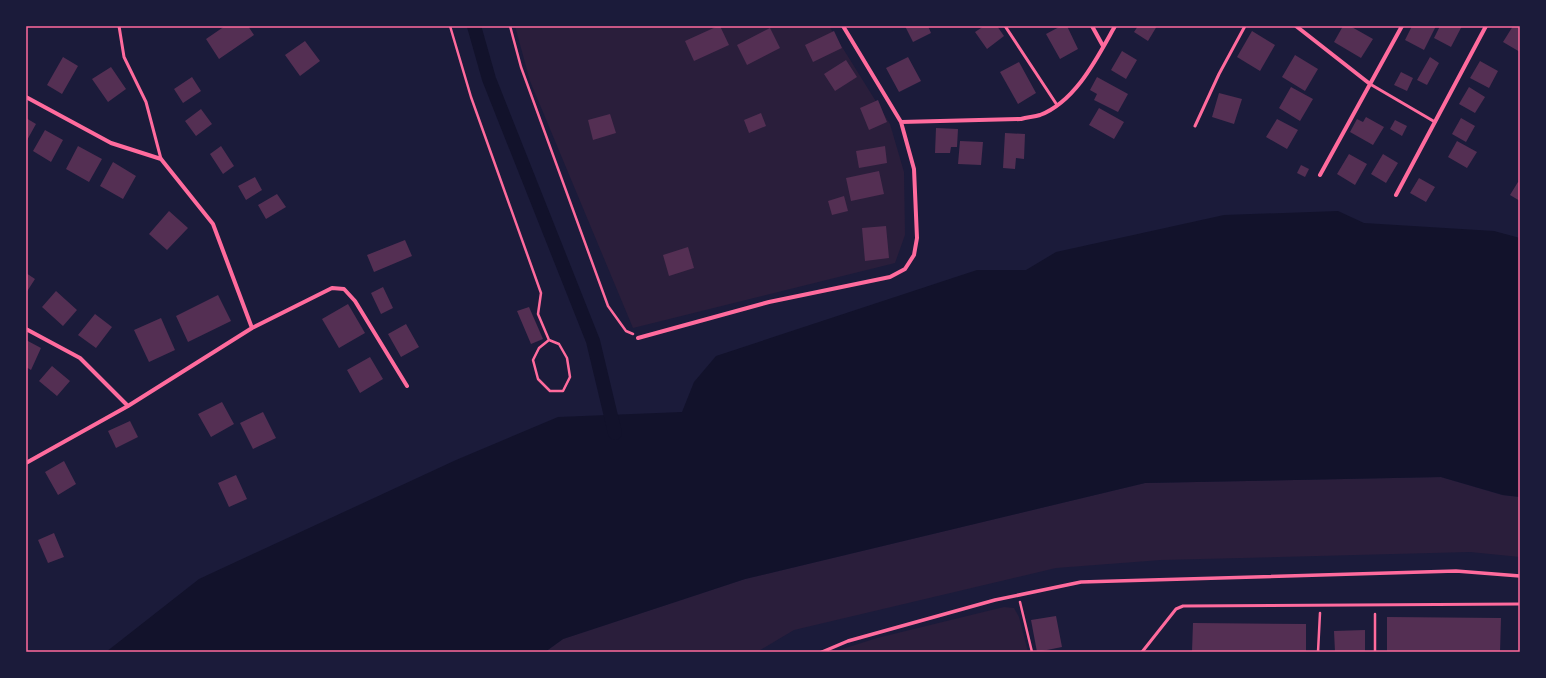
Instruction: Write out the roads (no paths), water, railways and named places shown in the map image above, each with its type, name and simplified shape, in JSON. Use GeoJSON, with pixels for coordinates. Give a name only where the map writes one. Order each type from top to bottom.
{"type":"FeatureCollection","features":[{"type":"Feature","properties":{"kind":"street"},"geometry":{"type":"LineString","coordinates":[[638,338],[769,302],[890,277],[905,269],[914,255],[917,238],[914,169],[901,122],[843,26]]}},
{"type":"Feature","properties":{"kind":"street"},"geometry":{"type":"LineString","coordinates":[[1092,26],[1103,46]]}},
{"type":"Feature","properties":{"kind":"street"},"geometry":{"type":"LineString","coordinates":[[901,122],[1021,119],[1040,114],[1057,105],[1083,78],[1114,26]]}},
{"type":"Feature","properties":{"kind":"street"},"geometry":{"type":"LineString","coordinates":[[1296,26],[1370,84]]}},
{"type":"Feature","properties":{"kind":"street"},"geometry":{"type":"LineString","coordinates":[[1320,175],[1402,26]]}},
{"type":"Feature","properties":{"kind":"street"},"geometry":{"type":"LineString","coordinates":[[1396,195],[1486,26]]}},
{"type":"Feature","properties":{"kind":"street"},"geometry":{"type":"LineString","coordinates":[[26,97],[111,143],[161,159],[213,224],[252,328]]}},
{"type":"Feature","properties":{"kind":"street"},"geometry":{"type":"LineString","coordinates":[[26,463],[128,406],[252,328],[332,288],[344,289],[355,301],[407,386]]}},
{"type":"Feature","properties":{"kind":"street"},"geometry":{"type":"LineString","coordinates":[[26,329],[80,358],[128,406]]}},
{"type":"Feature","properties":{"kind":"street"},"geometry":{"type":"LineString","coordinates":[[822,652],[848,641],[995,600],[1081,582],[1456,571],[1520,576]]}},
{"type":"Feature","properties":{"kind":"lane"},"geometry":{"type":"LineString","coordinates":[[119,26],[124,57],[146,102],[161,159]]}},
{"type":"Feature","properties":{"kind":"lane"},"geometry":{"type":"LineString","coordinates":[[1005,26],[1057,105]]}},
{"type":"Feature","properties":{"kind":"lane"},"geometry":{"type":"LineString","coordinates":[[1195,126],[1219,74],[1245,26]]}},
{"type":"Feature","properties":{"kind":"lane"},"geometry":{"type":"LineString","coordinates":[[1370,84],[1435,122]]}},
{"type":"Feature","properties":{"kind":"lane"},"geometry":{"type":"LineString","coordinates":[[1142,652],[1176,609],[1183,606],[1520,604]]}},
{"type":"Feature","properties":{"kind":"waterway"},"geometry":{"type":"LineString","coordinates":[[474,26],[489,79],[593,341],[615,433]]}}]}
